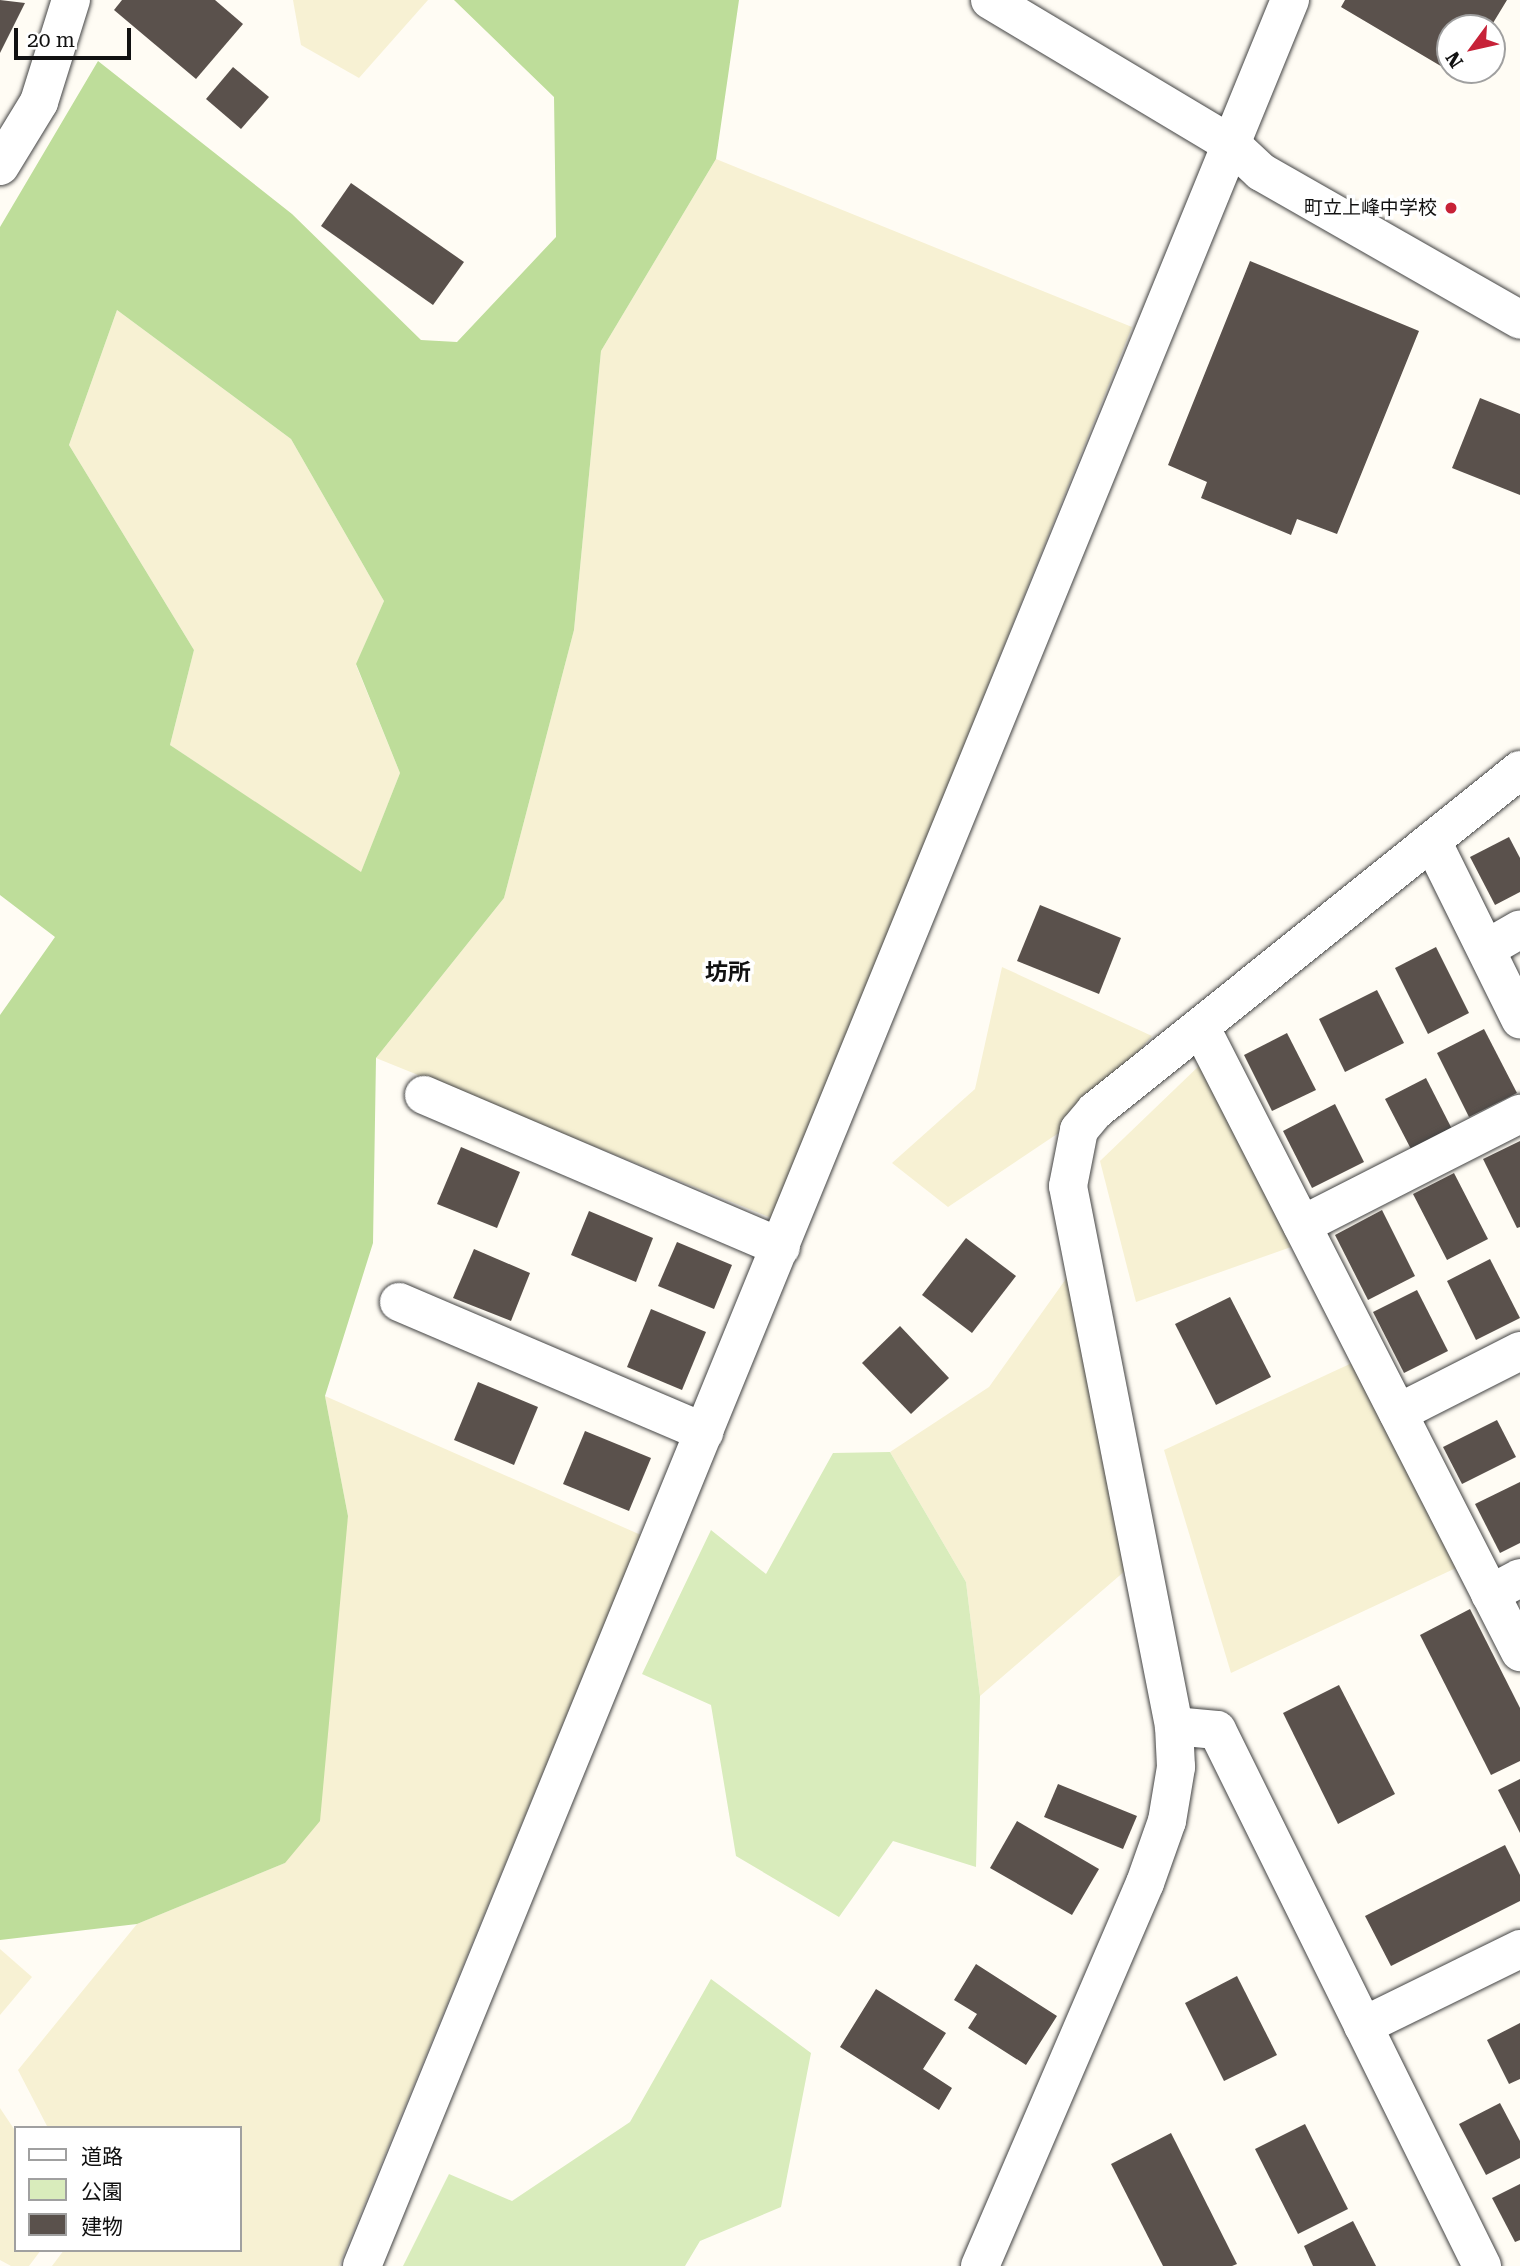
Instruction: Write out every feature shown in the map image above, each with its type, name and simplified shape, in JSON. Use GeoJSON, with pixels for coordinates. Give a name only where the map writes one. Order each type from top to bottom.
{"type":"FeatureCollection","features":[{"type":"Feature","properties":{"kind":"street"},"geometry":{"type":"LineString","coordinates":[[0,166],[38,102],[71,0]]}},
{"type":"Feature","properties":{"kind":"street"},"geometry":{"type":"LineString","coordinates":[[990,0],[1231,144],[1261,172],[1520,320]]}},
{"type":"Feature","properties":{"kind":"street"},"geometry":{"type":"LineString","coordinates":[[362,2266],[1290,0]]}},
{"type":"Feature","properties":{"kind":"street"},"geometry":{"type":"LineString","coordinates":[[980,2266],[1167,1821],[1176,1767],[1174,1726],[1068,1186],[1079,1130],[1095,1111],[1520,770]]}},
{"type":"Feature","properties":{"kind":"street"},"geometry":{"type":"LineString","coordinates":[[1432,841],[1520,1019]]}},
{"type":"Feature","properties":{"kind":"street"},"geometry":{"type":"LineString","coordinates":[[1486,949],[1520,929]]}},
{"type":"Feature","properties":{"kind":"street"},"geometry":{"type":"LineString","coordinates":[[1201,1028],[1398,1413],[1505,1586],[1520,1652]]}},
{"type":"Feature","properties":{"kind":"street"},"geometry":{"type":"LineString","coordinates":[[424,1095],[781,1247]]}},
{"type":"Feature","properties":{"kind":"street"},"geometry":{"type":"LineString","coordinates":[[1302,1225],[1520,1114]]}},
{"type":"Feature","properties":{"kind":"street"},"geometry":{"type":"LineString","coordinates":[[399,1302],[704,1432]]}},
{"type":"Feature","properties":{"kind":"street"},"geometry":{"type":"LineString","coordinates":[[1398,1413],[1520,1351]]}},
{"type":"Feature","properties":{"kind":"street"},"geometry":{"type":"LineString","coordinates":[[1174,1726],[1217,1730],[1482,2266]]}},
{"type":"Feature","properties":{"kind":"street"},"geometry":{"type":"LineString","coordinates":[[1363,2025],[1520,1950]]}},
{"type":"Feature","properties":{"kind":"shaded area"},"geometry":{"type":"Polygon","coordinates":[[[293,0],[428,0],[359,78],[301,45],[293,0]]]}},
{"type":"Feature","properties":{"kind":"shaded area"},"geometry":{"type":"Polygon","coordinates":[[[716,159],[1132,327],[774,1219],[376,1058],[504,898],[574,630],[601,351],[716,159]]]}},
{"type":"Feature","properties":{"kind":"shaded area"},"geometry":{"type":"Polygon","coordinates":[[[117,310],[291,439],[384,601],[356,665],[400,773],[361,873],[170,745],[194,650],[69,445],[117,310]]]}},
{"type":"Feature","properties":{"kind":"shaded area"},"geometry":{"type":"Polygon","coordinates":[[[1002,967],[1152,1036],[1075,1122],[948,1207],[892,1163],[975,1089],[1002,967]]]}},
{"type":"Feature","properties":{"kind":"shaded area"},"geometry":{"type":"Polygon","coordinates":[[[1202,1063],[1291,1247],[1136,1302],[1100,1161],[1202,1063]]]}},
{"type":"Feature","properties":{"kind":"shaded area"},"geometry":{"type":"Polygon","coordinates":[[[1068,1276],[1126,1570],[980,1696],[966,1582],[890,1452],[989,1387],[1068,1276]]]}},
{"type":"Feature","properties":{"kind":"shaded area"},"geometry":{"type":"Polygon","coordinates":[[[1354,1362],[1456,1568],[1231,1673],[1164,1450],[1354,1362]]]}},
{"type":"Feature","properties":{"kind":"shaded area"},"geometry":{"type":"Polygon","coordinates":[[[325,1396],[641,1535],[339,2266],[52,2266],[62,2252],[242,2252],[242,2126],[47,2126],[18,2070],[137,1924],[285,1863],[348,1516],[325,1396]]]}},
{"type":"Feature","properties":{"kind":"shaded area"},"geometry":{"type":"Polygon","coordinates":[[[0,1949],[32,1977],[0,2015],[0,1949]]]}},
{"type":"Feature","properties":{"kind":"shaded area"},"geometry":{"type":"Polygon","coordinates":[[[0,2108],[14,2129],[14,2252],[40,2252],[29,2266],[11,2266],[0,2260],[0,2108]]]}},
{"type":"Feature","properties":{"kind":"green space"},"geometry":{"type":"Polygon","coordinates":[[[454,0],[739,0],[716,159],[601,351],[574,630],[504,898],[376,1058],[373,1243],[325,1396],[348,1516],[320,1821],[285,1863],[137,1924],[0,1940],[0,1015],[55,937],[0,895],[0,227],[98,61],[292,214],[421,340],[457,342],[556,237],[554,97],[454,0]],[[117,310],[69,445],[194,650],[170,745],[361,872],[400,773],[356,664],[384,601],[291,439],[117,310]]]}},
{"type":"Feature","properties":{"kind":"green space"},"geometry":{"type":"Polygon","coordinates":[[[890,1452],[966,1582],[980,1696],[976,1867],[893,1841],[839,1917],[736,1856],[711,1705],[642,1674],[711,1530],[766,1574],[833,1453],[890,1452]]]}},
{"type":"Feature","properties":{"kind":"green space"},"geometry":{"type":"Polygon","coordinates":[[[711,1979],[811,2053],[781,2207],[700,2241],[685,2266],[403,2266],[449,2174],[512,2201],[630,2122],[711,1979]]]}},
{"type":"Feature","properties":{"kind":"building"},"geometry":{"type":"Polygon","coordinates":[[[0,0],[25,3],[0,53],[0,0]]]}},
{"type":"Feature","properties":{"kind":"building"},"geometry":{"type":"Polygon","coordinates":[[[122,0],[215,0],[243,24],[196,79],[114,10],[122,0]]]}},
{"type":"Feature","properties":{"kind":"building"},"geometry":{"type":"Polygon","coordinates":[[[1345,0],[1507,0],[1498,14],[1436,14],[1436,63],[1341,7],[1345,0]]]}},
{"type":"Feature","properties":{"kind":"building"},"geometry":{"type":"Polygon","coordinates":[[[233,67],[269,97],[241,129],[206,99],[233,67]]]}},
{"type":"Feature","properties":{"kind":"building"},"geometry":{"type":"Polygon","coordinates":[[[351,183],[464,262],[433,305],[321,226],[351,183]]]}},
{"type":"Feature","properties":{"kind":"building"},"geometry":{"type":"Polygon","coordinates":[[[1250,261],[1419,331],[1337,534],[1297,519],[1291,535],[1201,498],[1207,482],[1168,465],[1250,261]]]}},
{"type":"Feature","properties":{"kind":"building"},"geometry":{"type":"Polygon","coordinates":[[[1480,398],[1520,414],[1520,495],[1452,468],[1480,398]]]}},
{"type":"Feature","properties":{"kind":"building"},"geometry":{"type":"Polygon","coordinates":[[[1509,837],[1520,858],[1520,892],[1495,905],[1470,857],[1509,837]]]}},
{"type":"Feature","properties":{"kind":"building"},"geometry":{"type":"Polygon","coordinates":[[[1040,905],[1121,938],[1099,994],[1017,961],[1040,905]]]}},
{"type":"Feature","properties":{"kind":"building"},"geometry":{"type":"Polygon","coordinates":[[[1436,947],[1469,1013],[1428,1034],[1395,968],[1436,947]]]}},
{"type":"Feature","properties":{"kind":"building"},"geometry":{"type":"Polygon","coordinates":[[[1377,990],[1404,1043],[1345,1072],[1319,1019],[1377,990]]]}},
{"type":"Feature","properties":{"kind":"building"},"geometry":{"type":"Polygon","coordinates":[[[1484,1029],[1517,1093],[1469,1117],[1437,1053],[1484,1029]]]}},
{"type":"Feature","properties":{"kind":"building"},"geometry":{"type":"Polygon","coordinates":[[[1287,1033],[1316,1090],[1272,1111],[1244,1055],[1287,1033]]]}},
{"type":"Feature","properties":{"kind":"building"},"geometry":{"type":"Polygon","coordinates":[[[1426,1078],[1453,1131],[1412,1151],[1385,1099],[1426,1078]]]}},
{"type":"Feature","properties":{"kind":"building"},"geometry":{"type":"Polygon","coordinates":[[[1335,1104],[1364,1162],[1312,1188],[1283,1131],[1335,1104]]]}},
{"type":"Feature","properties":{"kind":"building"},"geometry":{"type":"Polygon","coordinates":[[[1520,1141],[1520,1227],[1517,1228],[1483,1159],[1520,1141]]]}},
{"type":"Feature","properties":{"kind":"building"},"geometry":{"type":"Polygon","coordinates":[[[461,1147],[520,1172],[497,1228],[437,1204],[461,1147]]]}},
{"type":"Feature","properties":{"kind":"building"},"geometry":{"type":"Polygon","coordinates":[[[1454,1173],[1488,1239],[1447,1260],[1413,1194],[1454,1173]]]}},
{"type":"Feature","properties":{"kind":"building"},"geometry":{"type":"Polygon","coordinates":[[[1382,1210],[1415,1276],[1368,1300],[1335,1235],[1382,1210]]]}},
{"type":"Feature","properties":{"kind":"building"},"geometry":{"type":"Polygon","coordinates":[[[589,1211],[653,1238],[636,1282],[571,1255],[589,1211]]]}},
{"type":"Feature","properties":{"kind":"building"},"geometry":{"type":"Polygon","coordinates":[[[966,1238],[1016,1276],[972,1333],[922,1295],[966,1238]]]}},
{"type":"Feature","properties":{"kind":"building"},"geometry":{"type":"Polygon","coordinates":[[[677,1242],[732,1265],[714,1309],[658,1286],[677,1242]]]}},
{"type":"Feature","properties":{"kind":"building"},"geometry":{"type":"Polygon","coordinates":[[[474,1249],[530,1273],[511,1321],[453,1298],[474,1249]]]}},
{"type":"Feature","properties":{"kind":"building"},"geometry":{"type":"Polygon","coordinates":[[[1490,1259],[1520,1318],[1476,1340],[1447,1281],[1490,1259]]]}},
{"type":"Feature","properties":{"kind":"building"},"geometry":{"type":"Polygon","coordinates":[[[1417,1290],[1448,1351],[1404,1373],[1373,1312],[1417,1290]]]}},
{"type":"Feature","properties":{"kind":"building"},"geometry":{"type":"Polygon","coordinates":[[[1230,1297],[1271,1377],[1216,1405],[1175,1324],[1230,1297]]]}},
{"type":"Feature","properties":{"kind":"building"},"geometry":{"type":"Polygon","coordinates":[[[651,1309],[706,1332],[682,1390],[627,1367],[651,1309]]]}},
{"type":"Feature","properties":{"kind":"building"},"geometry":{"type":"Polygon","coordinates":[[[900,1326],[949,1378],[911,1414],[862,1363],[900,1326]]]}},
{"type":"Feature","properties":{"kind":"building"},"geometry":{"type":"Polygon","coordinates":[[[478,1382],[538,1407],[514,1465],[454,1440],[478,1382]]]}},
{"type":"Feature","properties":{"kind":"building"},"geometry":{"type":"Polygon","coordinates":[[[1497,1420],[1516,1457],[1462,1484],[1443,1447],[1497,1420]]]}},
{"type":"Feature","properties":{"kind":"building"},"geometry":{"type":"Polygon","coordinates":[[[585,1431],[651,1458],[629,1511],[563,1484],[585,1431]]]}},
{"type":"Feature","properties":{"kind":"building"},"geometry":{"type":"Polygon","coordinates":[[[1520,1482],[1520,1543],[1500,1553],[1475,1504],[1520,1482]]]}},
{"type":"Feature","properties":{"kind":"building"},"geometry":{"type":"Polygon","coordinates":[[[1470,1609],[1520,1708],[1520,1761],[1491,1775],[1420,1635],[1470,1609]]]}},
{"type":"Feature","properties":{"kind":"building"},"geometry":{"type":"Polygon","coordinates":[[[1339,1685],[1395,1794],[1338,1824],[1283,1713],[1339,1685]]]}},
{"type":"Feature","properties":{"kind":"building"},"geometry":{"type":"Polygon","coordinates":[[[1520,1779],[1520,1833],[1498,1790],[1520,1779]]]}},
{"type":"Feature","properties":{"kind":"building"},"geometry":{"type":"Polygon","coordinates":[[[1058,1784],[1137,1816],[1123,1849],[1044,1817],[1058,1784]]]}},
{"type":"Feature","properties":{"kind":"building"},"geometry":{"type":"Polygon","coordinates":[[[1017,1821],[1099,1869],[1072,1915],[990,1868],[1017,1821]]]}},
{"type":"Feature","properties":{"kind":"building"},"geometry":{"type":"Polygon","coordinates":[[[1505,1845],[1520,1875],[1520,1901],[1391,1966],[1365,1916],[1505,1845]]]}},
{"type":"Feature","properties":{"kind":"building"},"geometry":{"type":"Polygon","coordinates":[[[976,1964],[1057,2016],[1026,2065],[968,2028],[977,2014],[954,2000],[976,1964]]]}},
{"type":"Feature","properties":{"kind":"building"},"geometry":{"type":"Polygon","coordinates":[[[1237,1976],[1277,2055],[1224,2081],[1185,2003],[1237,1976]]]}},
{"type":"Feature","properties":{"kind":"building"},"geometry":{"type":"Polygon","coordinates":[[[876,1989],[946,2033],[923,2069],[952,2088],[939,2110],[840,2047],[876,1989]]]}},
{"type":"Feature","properties":{"kind":"building"},"geometry":{"type":"Polygon","coordinates":[[[1520,2023],[1520,2079],[1509,2084],[1487,2040],[1520,2023]]]}},
{"type":"Feature","properties":{"kind":"building"},"geometry":{"type":"Polygon","coordinates":[[[1500,2103],[1520,2141],[1520,2158],[1486,2175],[1459,2124],[1500,2103]]]}},
{"type":"Feature","properties":{"kind":"building"},"geometry":{"type":"Polygon","coordinates":[[[1305,2124],[1348,2209],[1298,2234],[1255,2149],[1305,2124]]]}},
{"type":"Feature","properties":{"kind":"building"},"geometry":{"type":"Polygon","coordinates":[[[1171,2133],[1237,2264],[1163,2266],[1111,2164],[1171,2133]]]}},
{"type":"Feature","properties":{"kind":"building"},"geometry":{"type":"Polygon","coordinates":[[[1520,2184],[1520,2240],[1515,2242],[1492,2198],[1520,2184]]]}},
{"type":"Feature","properties":{"kind":"building"},"geometry":{"type":"Polygon","coordinates":[[[1353,2221],[1376,2266],[1313,2266],[1304,2246],[1353,2221]]]}},
{"type":"Feature","properties":{"kind":"place","name":"町立上峰中学校"},"geometry":{"type":"Point","coordinates":[1451,208]}},
{"type":"Feature","properties":{"kind":"district","name":"坊所"},"geometry":{"type":"Point","coordinates":[728,973]}}]}
